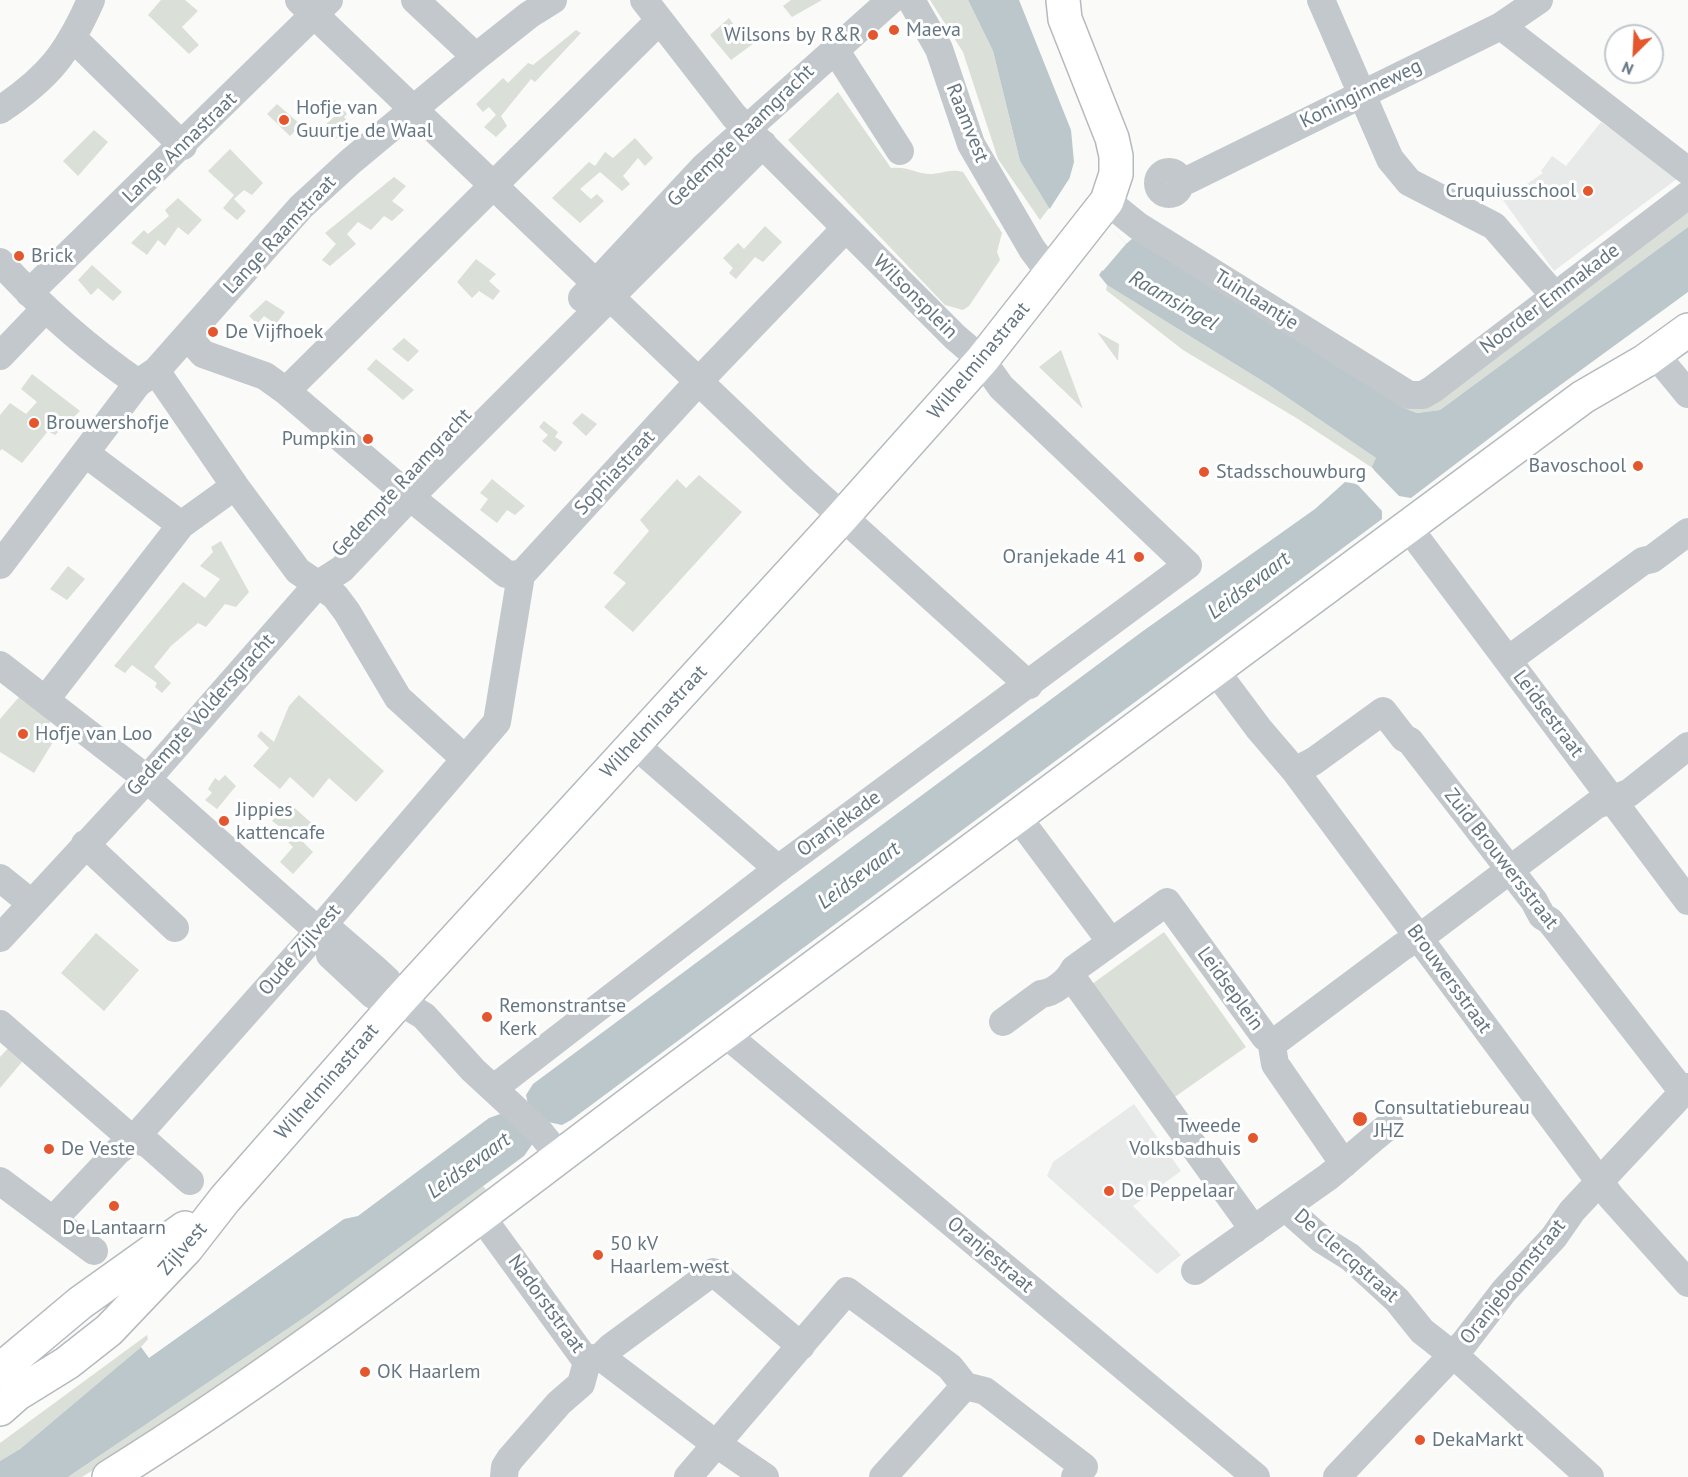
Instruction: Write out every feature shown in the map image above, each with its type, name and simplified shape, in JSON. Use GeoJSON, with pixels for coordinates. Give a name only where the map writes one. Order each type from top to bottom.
{"type":"FeatureCollection","features":[{"type":"Feature","properties":{"kind":"main road"},"geometry":{"type":"LineString","coordinates":[[1043,0],[1046,19],[1085,111],[1095,147],[1102,206]]}},
{"type":"Feature","properties":{"kind":"main road"},"geometry":{"type":"LineString","coordinates":[[1063,0],[1065,19],[1112,138],[1116,156],[1113,188],[1102,206]]}},
{"type":"Feature","properties":{"kind":"main road","name":"Wilhelminastraat"},"geometry":{"type":"LineString","coordinates":[[225,1199],[411,1009],[634,744],[982,360],[1102,206]]}},
{"type":"Feature","properties":{"kind":"main road"},"geometry":{"type":"LineString","coordinates":[[109,1477],[201,1420],[481,1216],[1583,397],[1650,358],[1688,330]]}},
{"type":"Feature","properties":{"kind":"main road","name":"Zijlvest"},"geometry":{"type":"LineString","coordinates":[[0,1370],[78,1305],[225,1199]]}},
{"type":"Feature","properties":{"kind":"main road","name":"Zijlvest"},"geometry":{"type":"LineString","coordinates":[[0,1409],[17,1394],[67,1363],[109,1330],[186,1249],[225,1199]]}},
{"type":"Feature","properties":{"kind":"main road"},"geometry":{"type":"LineString","coordinates":[[135,1477],[201,1420]]}},
{"type":"Feature","properties":{"kind":"street"},"geometry":{"type":"LineString","coordinates":[[0,110],[46,75],[74,39],[91,0]]}},
{"type":"Feature","properties":{"kind":"street"},"geometry":{"type":"LineString","coordinates":[[415,0],[476,57]]}},
{"type":"Feature","properties":{"kind":"street","name":"Lange Raamstraat"},"geometry":{"type":"LineString","coordinates":[[0,565],[85,453],[147,377],[188,337],[301,207],[350,162],[476,57],[529,15],[553,0]]}},
{"type":"Feature","properties":{"kind":"street","name":"Gedempte Raamgracht"},"geometry":{"type":"LineString","coordinates":[[317,585],[333,554],[403,491],[603,291],[703,168],[754,135],[834,48],[891,0]]}},
{"type":"Feature","properties":{"kind":"street","name":"Raamvest"},"geometry":{"type":"LineString","coordinates":[[911,0],[939,49],[971,144],[1032,249],[1050,273]]}},
{"type":"Feature","properties":{"kind":"street"},"geometry":{"type":"LineString","coordinates":[[1321,0],[1390,159],[1409,182],[1494,226],[1554,295]]}},
{"type":"Feature","properties":{"kind":"street","name":"Koninginneweg"},"geometry":{"type":"LineString","coordinates":[[1180,181],[1188,180],[1501,26],[1539,0]]}},
{"type":"Feature","properties":{"kind":"street"},"geometry":{"type":"LineString","coordinates":[[314,5],[415,110],[698,382],[802,480],[1029,685]]}},
{"type":"Feature","properties":{"kind":"street","name":"Lange Annastraat"},"geometry":{"type":"LineString","coordinates":[[0,356],[37,301],[314,5]]}},
{"type":"Feature","properties":{"kind":"street"},"geometry":{"type":"LineString","coordinates":[[286,391],[492,184],[651,10]]}},
{"type":"Feature","properties":{"kind":"street","name":"Wilsonsplein"},"geometry":{"type":"LineString","coordinates":[[651,10],[734,116],[955,337],[982,360],[1001,387],[1188,565]]}},
{"type":"Feature","properties":{"kind":"street"},"geometry":{"type":"LineString","coordinates":[[1501,26],[1688,171]]}},
{"type":"Feature","properties":{"kind":"street"},"geometry":{"type":"LineString","coordinates":[[74,39],[183,146]]}},
{"type":"Feature","properties":{"kind":"street"},"geometry":{"type":"LineString","coordinates":[[834,48],[900,151]]}},
{"type":"Feature","properties":{"kind":"street","name":"Noorder Emmakade"},"geometry":{"type":"LineString","coordinates":[[1409,395],[1423,395],[1433,389],[1688,195]]}},
{"type":"Feature","properties":{"kind":"street","name":"Tuinlaantje"},"geometry":{"type":"LineString","coordinates":[[1102,206],[1138,226],[1409,395]]}},
{"type":"Feature","properties":{"kind":"street","name":"Sophiastraat"},"geometry":{"type":"LineString","coordinates":[[521,574],[698,382],[846,228]]}},
{"type":"Feature","properties":{"kind":"street"},"geometry":{"type":"LineString","coordinates":[[0,262],[37,301],[97,355],[147,377],[235,486],[298,571],[335,596],[347,612],[398,698],[464,758],[497,722],[521,574],[506,574],[265,376],[203,354],[188,337]]}},
{"type":"Feature","properties":{"kind":"street"},"geometry":{"type":"LineString","coordinates":[[1650,358],[1688,394]]}},
{"type":"Feature","properties":{"kind":"street"},"geometry":{"type":"LineString","coordinates":[[85,453],[181,525]]}},
{"type":"Feature","properties":{"kind":"street"},"geometry":{"type":"LineString","coordinates":[[46,699],[181,525],[235,486]]}},
{"type":"Feature","properties":{"kind":"street","name":"Leidsestraat"},"geometry":{"type":"LineString","coordinates":[[1408,527],[1688,901]]}},
{"type":"Feature","properties":{"kind":"street"},"geometry":{"type":"LineString","coordinates":[[1508,660],[1643,561],[1652,559],[1688,532]]}},
{"type":"Feature","properties":{"kind":"street","name":"Oranjekade"},"geometry":{"type":"LineString","coordinates":[[494,1088],[778,869],[1188,565]]}},
{"type":"Feature","properties":{"kind":"street","name":"Gedempte Voldersgracht"},"geometry":{"type":"LineString","coordinates":[[0,938],[147,778],[317,585]]}},
{"type":"Feature","properties":{"kind":"street"},"geometry":{"type":"LineString","coordinates":[[0,665],[147,778],[317,930],[331,931],[374,968],[411,1009],[539,1131],[560,1157]]}},
{"type":"Feature","properties":{"kind":"street","name":"Brouwersstraat"},"geometry":{"type":"LineString","coordinates":[[1215,670],[1259,729],[1295,771],[1599,1181],[1688,1283]]}},
{"type":"Feature","properties":{"kind":"street","name":"Zuid Brouwersstraat"},"geometry":{"type":"LineString","coordinates":[[1295,771],[1314,761],[1383,711],[1404,738],[1410,741],[1509,869],[1542,916],[1550,921],[1686,1090]]}},
{"type":"Feature","properties":{"kind":"street"},"geometry":{"type":"LineString","coordinates":[[634,744],[778,869]]}},
{"type":"Feature","properties":{"kind":"street"},"geometry":{"type":"LineString","coordinates":[[1271,1040],[1279,1039],[1596,805],[1629,793],[1688,746]]}},
{"type":"Feature","properties":{"kind":"street","name":"Oude Zijlvest"},"geometry":{"type":"LineString","coordinates":[[53,1220],[118,1151],[133,1140],[464,758]]}},
{"type":"Feature","properties":{"kind":"street"},"geometry":{"type":"LineString","coordinates":[[1017,816],[1111,942]]}},
{"type":"Feature","properties":{"kind":"street"},"geometry":{"type":"LineString","coordinates":[[85,844],[175,928]]}},
{"type":"Feature","properties":{"kind":"street"},"geometry":{"type":"LineString","coordinates":[[0,878],[31,903]]}},
{"type":"Feature","properties":{"kind":"street","name":"Leidseplein"},"geometry":{"type":"LineString","coordinates":[[1003,1022],[1071,976],[1074,969],[1167,902],[1264,1037],[1271,1040],[1275,1064],[1344,1164]]}},
{"type":"Feature","properties":{"kind":"street"},"geometry":{"type":"LineString","coordinates":[[1071,976],[1254,1230]]}},
{"type":"Feature","properties":{"kind":"street"},"geometry":{"type":"LineString","coordinates":[[0,1024],[133,1140],[147,1143],[190,1181]]}},
{"type":"Feature","properties":{"kind":"street","name":"Oranjestraat"},"geometry":{"type":"LineString","coordinates":[[727,1031],[735,1042],[1256,1477]]}},
{"type":"Feature","properties":{"kind":"street","name":"Oranjeboomstraat"},"geometry":{"type":"LineString","coordinates":[[1338,1477],[1452,1355],[1599,1181],[1686,1090]]}},
{"type":"Feature","properties":{"kind":"street"},"geometry":{"type":"LineString","coordinates":[[1195,1271],[1344,1164],[1356,1150],[1390,1125]]}},
{"type":"Feature","properties":{"kind":"street"},"geometry":{"type":"LineString","coordinates":[[0,1181],[94,1251]]}},
{"type":"Feature","properties":{"kind":"street","name":"De Clercqstraat"},"geometry":{"type":"LineString","coordinates":[[1288,1205],[1295,1216],[1321,1239],[1350,1257],[1397,1300],[1422,1331],[1590,1477]]}},
{"type":"Feature","properties":{"kind":"street","name":"Nadorststraat"},"geometry":{"type":"LineString","coordinates":[[481,1216],[594,1358],[580,1384],[559,1403],[510,1459],[504,1467],[504,1477]]}},
{"type":"Feature","properties":{"kind":"street"},"geometry":{"type":"LineString","coordinates":[[765,1477],[594,1358],[713,1272],[801,1346]]}},
{"type":"Feature","properties":{"kind":"street"},"geometry":{"type":"LineString","coordinates":[[688,1477],[847,1291],[950,1367],[965,1386],[985,1391],[1080,1472]]}},
{"type":"Feature","properties":{"kind":"street"},"geometry":{"type":"LineString","coordinates":[[883,1477],[965,1386]]}},
{"type":"Feature","properties":{"kind":"shaded area"},"geometry":{"type":"Polygon","coordinates":[[[161,0],[185,0],[198,11],[182,27],[199,45],[189,54],[148,15],[161,0]]]}},
{"type":"Feature","properties":{"kind":"shaded area"},"geometry":{"type":"Polygon","coordinates":[[[791,0],[822,0],[792,17],[783,6],[791,0]]]}},
{"type":"Feature","properties":{"kind":"shaded area"},"geometry":{"type":"Polygon","coordinates":[[[930,0],[968,0],[993,51],[1020,161],[1049,208],[1040,220],[998,159],[963,52],[930,0]]]}},
{"type":"Feature","properties":{"kind":"shaded area"},"geometry":{"type":"Polygon","coordinates":[[[729,18],[737,29],[746,24],[757,41],[731,60],[710,35],[729,18]]]}},
{"type":"Feature","properties":{"kind":"shaded area"},"geometry":{"type":"Polygon","coordinates":[[[576,30],[581,33],[535,82],[531,79],[501,116],[507,126],[496,137],[484,127],[496,115],[489,107],[483,112],[476,104],[503,78],[508,83],[528,63],[533,65],[576,30]]]}},
{"type":"Feature","properties":{"kind":"shaded area"},"geometry":{"type":"Polygon","coordinates":[[[838,92],[891,168],[929,174],[963,172],[1002,233],[997,252],[1000,260],[969,306],[963,310],[945,305],[788,140],[838,92]]]}},
{"type":"Feature","properties":{"kind":"shaded area"},"geometry":{"type":"Polygon","coordinates":[[[335,100],[347,114],[344,117],[352,127],[334,140],[323,127],[336,115],[328,107],[335,100]]]}},
{"type":"Feature","properties":{"kind":"shaded area","name":"Hofje van Guurtje de Waal"},"geometry":{"type":"Polygon","coordinates":[[[277,104],[301,125],[290,136],[267,114],[277,104]]]}},
{"type":"Feature","properties":{"kind":"shaded area","name":"Cruquiusschool"},"geometry":{"type":"Polygon","coordinates":[[[1601,122],[1678,178],[1554,271],[1503,200],[1543,173],[1541,171],[1552,156],[1566,166],[1601,122]]]}},
{"type":"Feature","properties":{"kind":"shaded area"},"geometry":{"type":"Polygon","coordinates":[[[94,130],[108,142],[78,176],[63,161],[94,130]]]}},
{"type":"Feature","properties":{"kind":"shaded area"},"geometry":{"type":"Polygon","coordinates":[[[635,138],[653,158],[645,166],[638,158],[623,176],[630,184],[622,191],[600,172],[580,189],[591,199],[597,194],[604,201],[580,223],[552,198],[589,162],[595,166],[605,152],[613,158],[635,138]]]}},
{"type":"Feature","properties":{"kind":"shaded area"},"geometry":{"type":"Polygon","coordinates":[[[230,149],[263,183],[252,195],[244,190],[234,199],[246,211],[237,220],[223,208],[234,195],[208,171],[230,149]]]}},
{"type":"Feature","properties":{"kind":"shaded area"},"geometry":{"type":"Polygon","coordinates":[[[394,177],[406,186],[392,201],[404,210],[392,221],[384,216],[371,230],[358,222],[347,234],[356,244],[330,266],[322,260],[336,244],[325,233],[394,177]]]}},
{"type":"Feature","properties":{"kind":"shaded area"},"geometry":{"type":"Polygon","coordinates":[[[178,198],[202,220],[188,235],[178,227],[165,246],[158,240],[147,255],[131,243],[144,230],[148,234],[169,216],[165,210],[178,198]]]}},
{"type":"Feature","properties":{"kind":"shaded area"},"geometry":{"type":"Polygon","coordinates":[[[1688,208],[1688,227],[1440,410],[1417,413],[1404,408],[1146,247],[1408,400],[1688,208]]]}},
{"type":"Feature","properties":{"kind":"shaded area"},"geometry":{"type":"Polygon","coordinates":[[[765,226],[782,242],[763,262],[755,257],[736,279],[729,273],[733,268],[723,258],[738,243],[744,249],[765,226]]]}},
{"type":"Feature","properties":{"kind":"shaded area"},"geometry":{"type":"Polygon","coordinates":[[[476,259],[496,274],[489,281],[500,291],[493,300],[479,291],[472,298],[457,282],[476,259]]]}},
{"type":"Feature","properties":{"kind":"shaded area"},"geometry":{"type":"Polygon","coordinates":[[[92,265],[122,292],[113,301],[98,288],[91,295],[78,280],[92,265]]]}},
{"type":"Feature","properties":{"kind":"shaded area"},"geometry":{"type":"Polygon","coordinates":[[[1107,285],[1269,385],[1376,458],[1374,469],[1298,419],[1183,350],[1106,290],[1107,285]]]}},
{"type":"Feature","properties":{"kind":"shaded area"},"geometry":{"type":"Polygon","coordinates":[[[266,300],[285,312],[276,324],[264,316],[257,324],[249,316],[266,300]]]}},
{"type":"Feature","properties":{"kind":"shaded area"},"geometry":{"type":"Polygon","coordinates":[[[1097,332],[1119,344],[1118,361],[1097,332]]]}},
{"type":"Feature","properties":{"kind":"shaded area"},"geometry":{"type":"Polygon","coordinates":[[[404,338],[419,351],[408,362],[392,349],[404,338]]]}},
{"type":"Feature","properties":{"kind":"shaded area"},"geometry":{"type":"Polygon","coordinates":[[[1061,350],[1083,409],[1039,367],[1061,350]]]}},
{"type":"Feature","properties":{"kind":"shaded area"},"geometry":{"type":"Polygon","coordinates":[[[376,359],[414,390],[403,400],[367,369],[376,359]]]}},
{"type":"Feature","properties":{"kind":"shaded area","name":"Brouwershofje"},"geometry":{"type":"Polygon","coordinates":[[[32,374],[80,411],[55,435],[48,431],[22,463],[2,449],[0,451],[0,415],[10,403],[26,414],[37,402],[21,389],[32,374]]]}},
{"type":"Feature","properties":{"kind":"shaded area"},"geometry":{"type":"Polygon","coordinates":[[[582,413],[597,424],[586,436],[572,423],[582,413]]]}},
{"type":"Feature","properties":{"kind":"shaded area"},"geometry":{"type":"Polygon","coordinates":[[[544,421],[558,432],[555,437],[563,442],[555,452],[542,441],[548,435],[539,427],[544,421]]]}},
{"type":"Feature","properties":{"kind":"shaded area"},"geometry":{"type":"Polygon","coordinates":[[[699,475],[742,512],[633,632],[604,607],[626,583],[613,573],[649,531],[640,520],[677,479],[686,488],[699,475]]]}},
{"type":"Feature","properties":{"kind":"shaded area"},"geometry":{"type":"Polygon","coordinates":[[[492,479],[525,506],[515,515],[507,510],[497,523],[480,510],[488,499],[480,493],[492,479]]]}},
{"type":"Feature","properties":{"kind":"shaded area"},"geometry":{"type":"Polygon","coordinates":[[[221,541],[249,592],[236,607],[225,604],[206,627],[198,623],[171,646],[154,667],[171,683],[162,693],[155,687],[157,683],[132,665],[125,673],[114,666],[183,582],[205,598],[220,579],[200,566],[213,552],[211,547],[221,541]]]}},
{"type":"Feature","properties":{"kind":"shaded area"},"geometry":{"type":"Polygon","coordinates":[[[68,566],[85,579],[67,600],[50,589],[68,566]]]}},
{"type":"Feature","properties":{"kind":"shaded area"},"geometry":{"type":"Polygon","coordinates":[[[299,695],[384,771],[356,802],[329,778],[313,798],[290,777],[280,789],[253,766],[269,748],[257,736],[261,731],[274,742],[289,706],[299,695]]]}},
{"type":"Feature","properties":{"kind":"shaded area","name":"Hofje van Loo"},"geometry":{"type":"Polygon","coordinates":[[[19,697],[51,721],[44,730],[48,733],[45,736],[53,742],[34,773],[0,752],[0,719],[19,697]]]}},
{"type":"Feature","properties":{"kind":"shaded area"},"geometry":{"type":"Polygon","coordinates":[[[225,775],[236,786],[217,809],[205,800],[212,793],[208,789],[215,778],[219,781],[225,775]]]}},
{"type":"Feature","properties":{"kind":"shaded area"},"geometry":{"type":"Polygon","coordinates":[[[288,802],[317,828],[303,842],[313,852],[293,874],[280,862],[293,847],[286,840],[291,835],[272,821],[288,802]]]}},
{"type":"Feature","properties":{"kind":"shaded area"},"geometry":{"type":"Polygon","coordinates":[[[1164,932],[1246,1047],[1169,1101],[1092,984],[1164,932]]]}},
{"type":"Feature","properties":{"kind":"shaded area"},"geometry":{"type":"Polygon","coordinates":[[[96,933],[139,970],[104,1011],[61,973],[96,933]]]}},
{"type":"Feature","properties":{"kind":"shaded area"},"geometry":{"type":"Polygon","coordinates":[[[12,1044],[27,1056],[0,1088],[0,1057],[12,1044]]]}},
{"type":"Feature","properties":{"kind":"shaded area","name":"De Peppelaar"},"geometry":{"type":"Polygon","coordinates":[[[1134,1104],[1181,1171],[1133,1206],[1181,1255],[1157,1274],[1047,1176],[1053,1162],[1134,1104]]]}},
{"type":"Feature","properties":{"kind":"shaded area"},"geometry":{"type":"Polygon","coordinates":[[[483,1186],[487,1191],[313,1320],[98,1467],[82,1477],[68,1477],[308,1315],[483,1186]]]}},
{"type":"Feature","properties":{"kind":"shaded area"},"geometry":{"type":"Polygon","coordinates":[[[147,1335],[148,1339],[141,1347],[20,1449],[0,1461],[0,1443],[147,1335]]]}},
{"type":"Feature","properties":{"kind":"water"},"geometry":{"type":"Polygon","coordinates":[[[968,0],[1019,0],[1071,130],[1074,162],[1069,180],[1126,244],[1133,238],[1404,408],[1417,413],[1440,410],[1688,227],[1688,292],[1533,405],[1411,498],[1399,496],[1382,510],[1382,519],[571,1120],[562,1125],[548,1122],[524,1156],[308,1315],[68,1477],[0,1477],[0,1461],[20,1449],[141,1347],[149,1358],[344,1219],[358,1216],[489,1118],[528,1104],[526,1095],[533,1084],[1143,631],[1315,509],[1345,482],[1357,484],[1374,470],[1372,467],[1376,458],[1269,385],[1107,285],[1099,275],[1103,269],[1049,208],[1020,161],[993,51],[968,0]]]}},
{"type":"Feature","properties":{"kind":"pier"},"geometry":{"type":"Polygon","coordinates":[[[1069,179],[1126,244],[1103,271],[1049,210],[1069,179]]]}},
{"type":"Feature","properties":{"kind":"pier"},"geometry":{"type":"Polygon","coordinates":[[[1373,469],[1400,497],[1382,511],[1356,483],[1373,469]]]}},
{"type":"Feature","properties":{"kind":"place","name":"Maeva"},"geometry":{"type":"Point","coordinates":[894,30]}},
{"type":"Feature","properties":{"kind":"place","name":"Wilsons by R&R"},"geometry":{"type":"Point","coordinates":[873,35]}},
{"type":"Feature","properties":{"kind":"place","name":"Hofje van Guurtje de Waal"},"geometry":{"type":"Point","coordinates":[284,120]}},
{"type":"Feature","properties":{"kind":"place","name":"Cruquiusschool"},"geometry":{"type":"Point","coordinates":[1588,191]}},
{"type":"Feature","properties":{"kind":"place","name":"Brick"},"geometry":{"type":"Point","coordinates":[19,256]}},
{"type":"Feature","properties":{"kind":"place","name":"De Vijfhoek"},"geometry":{"type":"Point","coordinates":[213,332]}},
{"type":"Feature","properties":{"kind":"place","name":"Brouwershofje"},"geometry":{"type":"Point","coordinates":[34,423]}},
{"type":"Feature","properties":{"kind":"place","name":"Pumpkin"},"geometry":{"type":"Point","coordinates":[368,439]}},
{"type":"Feature","properties":{"kind":"place","name":"Bavoschool"},"geometry":{"type":"Point","coordinates":[1638,466]}},
{"type":"Feature","properties":{"kind":"place","name":"Stadsschouwburg"},"geometry":{"type":"Point","coordinates":[1204,472]}},
{"type":"Feature","properties":{"kind":"place","name":"Oranjekade 41"},"geometry":{"type":"Point","coordinates":[1139,557]}},
{"type":"Feature","properties":{"kind":"place","name":"Hofje van Loo"},"geometry":{"type":"Point","coordinates":[23,734]}},
{"type":"Feature","properties":{"kind":"place","name":"Jippies kattencafe"},"geometry":{"type":"Point","coordinates":[224,821]}},
{"type":"Feature","properties":{"kind":"place","name":"Remonstrantse Kerk"},"geometry":{"type":"Point","coordinates":[487,1017]}},
{"type":"Feature","properties":{"kind":"place","name":"Consultatiebureau JHZ"},"geometry":{"type":"Point","coordinates":[1360,1119]}},
{"type":"Feature","properties":{"kind":"place","name":"Tweede Volksbadhuis"},"geometry":{"type":"Point","coordinates":[1253,1138]}},
{"type":"Feature","properties":{"kind":"place","name":"De Veste"},"geometry":{"type":"Point","coordinates":[49,1149]}},
{"type":"Feature","properties":{"kind":"place","name":"De Peppelaar"},"geometry":{"type":"Point","coordinates":[1109,1191]}},
{"type":"Feature","properties":{"kind":"place","name":"De Lantaarn"},"geometry":{"type":"Point","coordinates":[114,1206]}},
{"type":"Feature","properties":{"kind":"place","name":"50 kV Haarlem-west"},"geometry":{"type":"Point","coordinates":[598,1255]}},
{"type":"Feature","properties":{"kind":"place","name":"OK Haarlem"},"geometry":{"type":"Point","coordinates":[365,1372]}},
{"type":"Feature","properties":{"kind":"place","name":"DekaMarkt"},"geometry":{"type":"Point","coordinates":[1420,1440]}},
{"type":"Feature","properties":{"kind":"water label","name":"Raamsingel"},"geometry":{"type":"Point","coordinates":[1173,301]}},
{"type":"Feature","properties":{"kind":"water label","name":"Leidsevaart"},"geometry":{"type":"Point","coordinates":[1249,586]}},
{"type":"Feature","properties":{"kind":"water label","name":"Leidsevaart"},"geometry":{"type":"Point","coordinates":[859,876]}},
{"type":"Feature","properties":{"kind":"water label","name":"Leidsevaart"},"geometry":{"type":"Point","coordinates":[469,1166]}}]}
